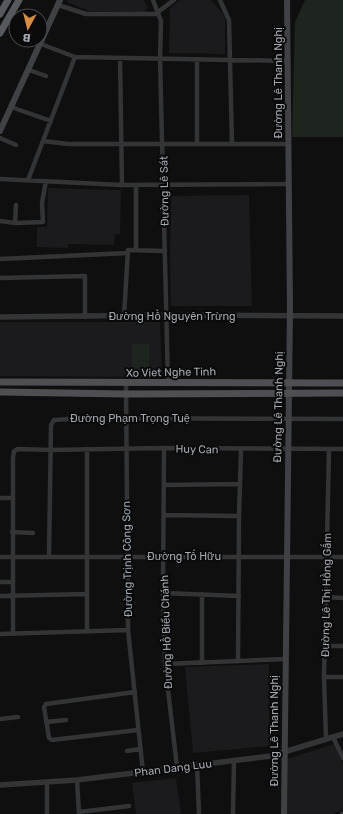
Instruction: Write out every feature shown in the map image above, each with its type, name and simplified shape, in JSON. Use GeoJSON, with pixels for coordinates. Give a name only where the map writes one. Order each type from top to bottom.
{"type":"FeatureCollection","features":[{"type":"Feature","properties":{"kind":"highway"},"geometry":{"type":"LineString","coordinates":[[0,14],[8,0]]}},
{"type":"Feature","properties":{"kind":"highway"},"geometry":{"type":"LineString","coordinates":[[0,34],[19,0]]}},
{"type":"Feature","properties":{"kind":"main road","name":"Đường Lê Thanh Nghị"},"geometry":{"type":"LineString","coordinates":[[284,814],[287,450],[290,316],[287,0]]}},
{"type":"Feature","properties":{"kind":"main road"},"geometry":{"type":"LineString","coordinates":[[48,28],[59,2]]}},
{"type":"Feature","properties":{"kind":"main road"},"geometry":{"type":"LineString","coordinates":[[0,131],[39,48]]}},
{"type":"Feature","properties":{"kind":"main road","name":"Xo Viet Nghe Tinh"},"geometry":{"type":"LineString","coordinates":[[0,382],[288,382],[343,384]]}},
{"type":"Feature","properties":{"kind":"main road","name":"Xo Viet Nghe Tinh"},"geometry":{"type":"LineString","coordinates":[[0,392],[126,394],[288,392],[343,393]]}},
{"type":"Feature","properties":{"kind":"street","name":"Đường Lê Sát"},"geometry":{"type":"LineString","coordinates":[[153,0],[161,21],[160,59],[168,383]]}},
{"type":"Feature","properties":{"kind":"street"},"geometry":{"type":"LineString","coordinates":[[59,2],[86,14],[158,13],[174,0]]}},
{"type":"Feature","properties":{"kind":"street"},"geometry":{"type":"LineString","coordinates":[[220,0],[229,20],[232,144]]}},
{"type":"Feature","properties":{"kind":"street"},"geometry":{"type":"LineString","coordinates":[[48,47],[75,57],[288,61]]}},
{"type":"Feature","properties":{"kind":"street"},"geometry":{"type":"LineString","coordinates":[[28,180],[75,57]]}},
{"type":"Feature","properties":{"kind":"street"},"geometry":{"type":"LineString","coordinates":[[120,58],[122,185]]}},
{"type":"Feature","properties":{"kind":"street"},"geometry":{"type":"LineString","coordinates":[[197,59],[197,144]]}},
{"type":"Feature","properties":{"kind":"street"},"geometry":{"type":"LineString","coordinates":[[29,70],[46,76]]}},
{"type":"Feature","properties":{"kind":"street"},"geometry":{"type":"LineString","coordinates":[[11,107],[51,121]]}},
{"type":"Feature","properties":{"kind":"street"},"geometry":{"type":"LineString","coordinates":[[0,138],[16,144]]}},
{"type":"Feature","properties":{"kind":"street"},"geometry":{"type":"LineString","coordinates":[[43,141],[68,144],[288,144]]}},
{"type":"Feature","properties":{"kind":"street"},"geometry":{"type":"LineString","coordinates":[[0,179],[136,186],[288,184]]}},
{"type":"Feature","properties":{"kind":"street"},"geometry":{"type":"LineString","coordinates":[[0,221],[15,223],[43,222],[42,203],[46,182]]}},
{"type":"Feature","properties":{"kind":"street"},"geometry":{"type":"LineString","coordinates":[[136,186],[136,249]]}},
{"type":"Feature","properties":{"kind":"street"},"geometry":{"type":"LineString","coordinates":[[15,223],[16,205]]}},
{"type":"Feature","properties":{"kind":"street"},"geometry":{"type":"LineString","coordinates":[[124,316],[128,250],[136,249],[165,251]]}},
{"type":"Feature","properties":{"kind":"street"},"geometry":{"type":"LineString","coordinates":[[0,259],[128,253]]}},
{"type":"Feature","properties":{"kind":"street"},"geometry":{"type":"LineString","coordinates":[[0,278],[85,276],[85,317]]}},
{"type":"Feature","properties":{"kind":"street","name":"Đường Hồ Nguyên Trừng"},"geometry":{"type":"LineString","coordinates":[[0,317],[166,315],[343,316]]}},
{"type":"Feature","properties":{"kind":"street","name":"Đường Trịnh Công Sơn"},"geometry":{"type":"LineString","coordinates":[[0,634],[128,630],[126,383]]}},
{"type":"Feature","properties":{"kind":"street","name":"Đường Phạm Trọng Tuệ"},"geometry":{"type":"LineString","coordinates":[[49,557],[51,425],[54,420],[85,418],[343,419]]}},
{"type":"Feature","properties":{"kind":"street","name":"Huy Can"},"geometry":{"type":"LineString","coordinates":[[12,498],[14,451],[18,448],[51,450],[164,448],[241,450],[343,449]]}},
{"type":"Feature","properties":{"kind":"street","name":"Đường Hồ Biểu Chánh"},"geometry":{"type":"LineString","coordinates":[[164,448],[163,592],[165,664],[177,767]]}},
{"type":"Feature","properties":{"kind":"street"},"geometry":{"type":"LineString","coordinates":[[87,449],[87,632]]}},
{"type":"Feature","properties":{"kind":"street"},"geometry":{"type":"LineString","coordinates":[[238,661],[239,484],[241,450]]}},
{"type":"Feature","properties":{"kind":"street","name":"Đường Lê Thị Hồng Gấm"},"geometry":{"type":"LineString","coordinates":[[326,739],[324,677],[327,597],[326,557],[329,450]]}},
{"type":"Feature","properties":{"kind":"street"},"geometry":{"type":"LineString","coordinates":[[164,485],[239,484]]}},
{"type":"Feature","properties":{"kind":"street"},"geometry":{"type":"LineString","coordinates":[[0,498],[12,498],[13,634]]}},
{"type":"Feature","properties":{"kind":"street"},"geometry":{"type":"LineString","coordinates":[[164,516],[239,516]]}},
{"type":"Feature","properties":{"kind":"street"},"geometry":{"type":"LineString","coordinates":[[12,532],[32,533]]}},
{"type":"Feature","properties":{"kind":"street","name":"Đường Tố Hữu"},"geometry":{"type":"LineString","coordinates":[[0,557],[343,557]]}},
{"type":"Feature","properties":{"kind":"street"},"geometry":{"type":"LineString","coordinates":[[0,582],[13,582]]}},
{"type":"Feature","properties":{"kind":"street"},"geometry":{"type":"LineString","coordinates":[[163,592],[239,596]]}},
{"type":"Feature","properties":{"kind":"street"},"geometry":{"type":"LineString","coordinates":[[0,596],[87,594]]}},
{"type":"Feature","properties":{"kind":"street"},"geometry":{"type":"LineString","coordinates":[[202,594],[202,663]]}},
{"type":"Feature","properties":{"kind":"street"},"geometry":{"type":"LineString","coordinates":[[327,597],[343,598]]}},
{"type":"Feature","properties":{"kind":"street"},"geometry":{"type":"LineString","coordinates":[[128,630],[143,772]]}},
{"type":"Feature","properties":{"kind":"street"},"geometry":{"type":"LineString","coordinates":[[325,646],[343,646]]}},
{"type":"Feature","properties":{"kind":"street"},"geometry":{"type":"LineString","coordinates":[[165,664],[285,659]]}},
{"type":"Feature","properties":{"kind":"street"},"geometry":{"type":"LineString","coordinates":[[324,677],[343,677]]}},
{"type":"Feature","properties":{"kind":"street"},"geometry":{"type":"LineString","coordinates":[[134,692],[46,704],[44,707],[49,738],[52,740],[138,730]]}},
{"type":"Feature","properties":{"kind":"street"},"geometry":{"type":"LineString","coordinates":[[0,720],[18,717]]}},
{"type":"Feature","properties":{"kind":"street"},"geometry":{"type":"LineString","coordinates":[[46,722],[66,720]]}},
{"type":"Feature","properties":{"kind":"street","name":"Phan Dang Luu"},"geometry":{"type":"LineString","coordinates":[[0,785],[77,780],[284,753],[343,734]]}},
{"type":"Feature","properties":{"kind":"street"},"geometry":{"type":"LineString","coordinates":[[333,737],[343,758]]}},
{"type":"Feature","properties":{"kind":"street"},"geometry":{"type":"LineString","coordinates":[[127,751],[140,749]]}},
{"type":"Feature","properties":{"kind":"street"},"geometry":{"type":"LineString","coordinates":[[233,814],[234,760]]}},
{"type":"Feature","properties":{"kind":"street"},"geometry":{"type":"LineString","coordinates":[[198,765],[199,814]]}},
{"type":"Feature","properties":{"kind":"street"},"geometry":{"type":"LineString","coordinates":[[77,780],[79,813],[111,811],[129,806]]}},
{"type":"Feature","properties":{"kind":"street"},"geometry":{"type":"LineString","coordinates":[[47,783],[47,814]]}},
{"type":"Feature","properties":{"kind":"shaded area"},"geometry":{"type":"Polygon","coordinates":[[[68,0],[143,0],[148,7],[145,12],[89,11],[67,2],[68,0]]]}},
{"type":"Feature","properties":{"kind":"shaded area"},"geometry":{"type":"Polygon","coordinates":[[[180,0],[211,0],[225,17],[225,54],[169,53],[170,8],[180,0]]]}},
{"type":"Feature","properties":{"kind":"shaded area"},"geometry":{"type":"Polygon","coordinates":[[[305,0],[343,0],[343,137],[292,137],[295,22],[305,0]]]}},
{"type":"Feature","properties":{"kind":"shaded area"},"geometry":{"type":"Polygon","coordinates":[[[48,188],[121,190],[120,234],[115,234],[114,245],[68,244],[68,248],[37,247],[37,227],[47,227],[48,188]]]}},
{"type":"Feature","properties":{"kind":"shaded area"},"geometry":{"type":"Polygon","coordinates":[[[249,195],[252,306],[171,306],[171,196],[249,195]]]}},
{"type":"Feature","properties":{"kind":"shaded area"},"geometry":{"type":"Polygon","coordinates":[[[0,322],[160,322],[162,377],[0,376],[0,322]]]}},
{"type":"Feature","properties":{"kind":"shaded area"},"geometry":{"type":"Polygon","coordinates":[[[132,344],[149,344],[149,375],[132,375],[132,344]]]}},
{"type":"Feature","properties":{"kind":"shaded area"},"geometry":{"type":"Polygon","coordinates":[[[269,664],[269,746],[193,753],[185,667],[269,664]]]}},
{"type":"Feature","properties":{"kind":"shaded area"},"geometry":{"type":"Polygon","coordinates":[[[334,744],[343,764],[343,809],[333,814],[287,814],[287,759],[334,744]]]}},
{"type":"Feature","properties":{"kind":"shaded area"},"geometry":{"type":"Polygon","coordinates":[[[176,778],[181,814],[136,814],[132,783],[176,778]]]}}]}
